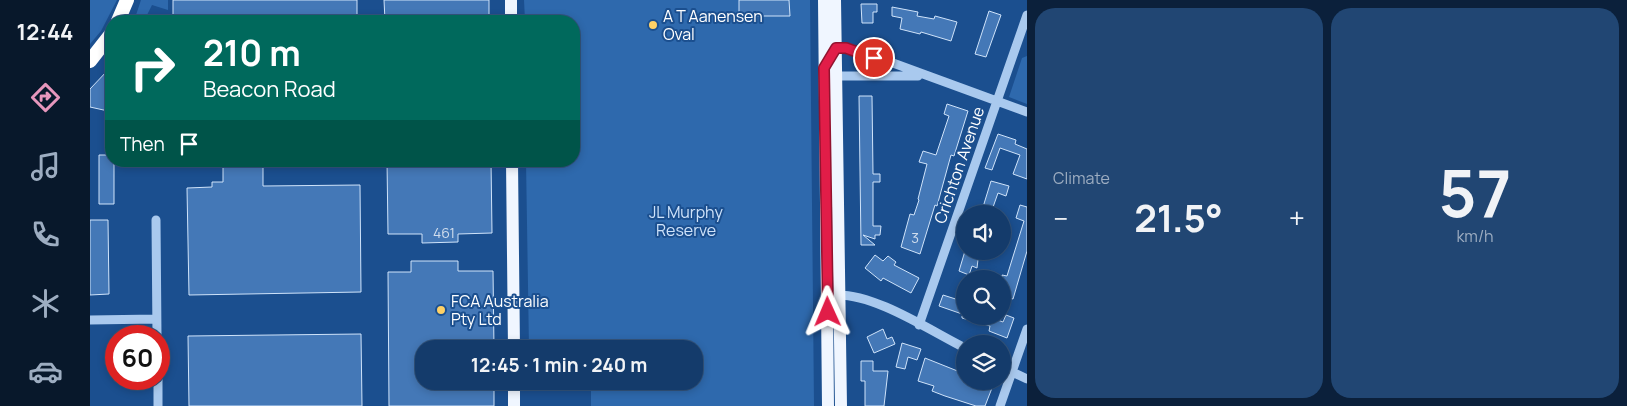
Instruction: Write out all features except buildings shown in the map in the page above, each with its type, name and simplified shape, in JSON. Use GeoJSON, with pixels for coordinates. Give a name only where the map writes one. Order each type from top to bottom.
{"type":"FeatureCollection","features":[{"type":"Feature","properties":{"kind":"highway"},"geometry":{"type":"LineString","coordinates":[[121,15],[127,0]]}},
{"type":"Feature","properties":{"kind":"highway"},"geometry":{"type":"LineString","coordinates":[[90,61],[105,42]]}},
{"type":"Feature","properties":{"kind":"main road"},"geometry":{"type":"LineString","coordinates":[[510,0],[511,15]]}},
{"type":"Feature","properties":{"kind":"main road"},"geometry":{"type":"LineString","coordinates":[[824,0],[833,295],[841,406]]}},
{"type":"Feature","properties":{"kind":"main road"},"geometry":{"type":"LineString","coordinates":[[828,406],[833,295],[837,76],[835,0]]}},
{"type":"Feature","properties":{"kind":"main road"},"geometry":{"type":"LineString","coordinates":[[825,68],[836,48]]}},
{"type":"Feature","properties":{"kind":"main road"},"geometry":{"type":"LineString","coordinates":[[825,68],[837,76]]}},
{"type":"Feature","properties":{"kind":"main road"},"geometry":{"type":"LineString","coordinates":[[512,167],[514,340]]}},
{"type":"Feature","properties":{"kind":"main road"},"geometry":{"type":"LineString","coordinates":[[514,390],[514,406]]}},
{"type":"Feature","properties":{"kind":"street","name":"Crichton Avenue"},"geometry":{"type":"LineString","coordinates":[[919,325],[1027,16]]}},
{"type":"Feature","properties":{"kind":"street"},"geometry":{"type":"LineString","coordinates":[[1015,50],[1027,44]]}},
{"type":"Feature","properties":{"kind":"street"},"geometry":{"type":"LineString","coordinates":[[836,48],[846,48],[893,63],[1027,112]]}},
{"type":"Feature","properties":{"kind":"street"},"geometry":{"type":"LineString","coordinates":[[837,76],[926,76]]}},
{"type":"Feature","properties":{"kind":"street"},"geometry":{"type":"LineString","coordinates":[[156,220],[156,325]]}},
{"type":"Feature","properties":{"kind":"street"},"geometry":{"type":"LineString","coordinates":[[833,295],[864,298],[956,344]]}},
{"type":"Feature","properties":{"kind":"street"},"geometry":{"type":"LineString","coordinates":[[90,320],[156,319]]}},
{"type":"Feature","properties":{"kind":"street"},"geometry":{"type":"LineString","coordinates":[[1000,406],[1027,329]]}},
{"type":"Feature","properties":{"kind":"street"},"geometry":{"type":"LineString","coordinates":[[1012,372],[1027,379]]}},
{"type":"Feature","properties":{"kind":"street"},"geometry":{"type":"LineString","coordinates":[[158,390],[158,406]]}},
{"type":"Feature","properties":{"kind":"green space"},"geometry":{"type":"Polygon","coordinates":[[[90,0],[117,0],[109,15],[105,15],[105,23],[101,31],[90,44],[90,0]]]}},
{"type":"Feature","properties":{"kind":"green space"},"geometry":{"type":"Polygon","coordinates":[[[141,0],[168,0],[168,10],[152,5],[147,15],[136,15],[141,0]]]}},
{"type":"Feature","properties":{"kind":"green space","name":"JL Murphy Reserve"},"geometry":{"type":"Polygon","coordinates":[[[524,0],[810,0],[814,406],[591,406],[591,390],[703,390],[703,340],[529,340],[526,167],[580,167],[580,15],[525,15],[524,0]]]}},
{"type":"Feature","properties":{"kind":"green space"},"geometry":{"type":"Polygon","coordinates":[[[1027,56],[1027,104],[1009,97],[1022,58],[1027,56]]]}},
{"type":"Feature","properties":{"kind":"place","name":"A T Aanensen Oval"},"geometry":{"type":"Point","coordinates":[653,25]}},
{"type":"Feature","properties":{"kind":"place","name":"FCA Australia Pty Ltd"},"geometry":{"type":"Point","coordinates":[441,310]}},
{"type":"Feature","properties":{"kind":"route"},"geometry":{"type":"LineString","coordinates":[[828,312],[824,68],[836,48],[846,48],[874,58]]}}]}
